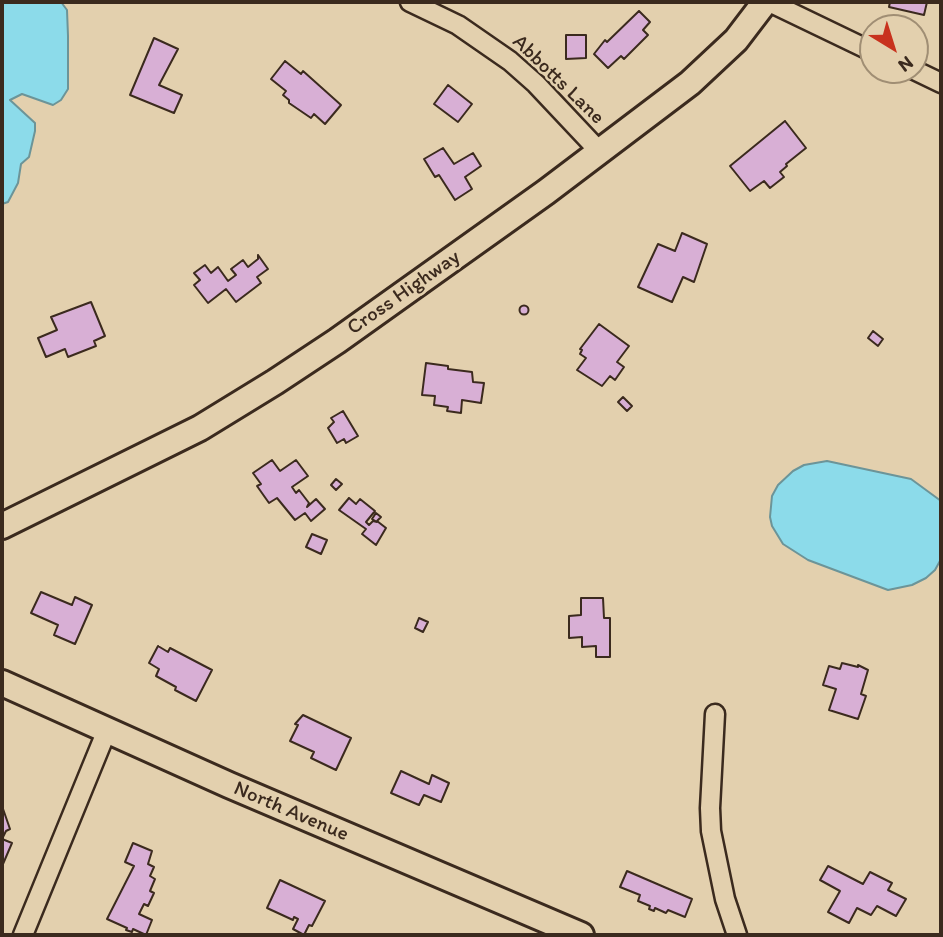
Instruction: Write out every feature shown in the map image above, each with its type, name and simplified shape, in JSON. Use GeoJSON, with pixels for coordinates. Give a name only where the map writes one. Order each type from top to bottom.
{"type":"FeatureCollection","features":[{"type":"Feature","properties":{"kind":"street","name":"Abbotts Lane"},"geometry":{"type":"LineString","coordinates":[[410,2],[458,25],[510,61],[600,152]]}},
{"type":"Feature","properties":{"kind":"street","name":"Cross Highway"},"geometry":{"type":"LineString","coordinates":[[2,526],[174,442],[250,398],[345,335],[600,152],[703,72],[736,40],[767,2]]}},
{"type":"Feature","properties":{"kind":"street"},"geometry":{"type":"LineString","coordinates":[[767,2],[859,45]]}},
{"type":"Feature","properties":{"kind":"street","name":"North Avenue"},"geometry":{"type":"LineString","coordinates":[[2,683],[254,796],[582,935]]}},
{"type":"Feature","properties":{"kind":"street"},"geometry":{"type":"LineString","coordinates":[[715,714],[711,831],[725,899],[737,935]]}},
{"type":"Feature","properties":{"kind":"street"},"geometry":{"type":"LineString","coordinates":[[23,935],[107,730]]}},
{"type":"Feature","properties":{"kind":"water"},"geometry":{"type":"Polygon","coordinates":[[[2,2],[61,2],[67,10],[68,89],[61,100],[53,105],[22,94],[10,100],[35,123],[35,131],[29,157],[21,164],[18,183],[8,202],[2,204],[2,2]]]}},
{"type":"Feature","properties":{"kind":"water"},"geometry":{"type":"Polygon","coordinates":[[[827,461],[911,479],[941,501],[941,559],[935,570],[912,585],[888,590],[808,560],[783,544],[772,526],[772,496],[778,485],[793,471],[804,465],[827,461]]]}},
{"type":"Feature","properties":{"kind":"building"},"geometry":{"type":"Polygon","coordinates":[[[890,2],[927,2],[924,14],[889,7],[890,2]]]}},
{"type":"Feature","properties":{"kind":"building"},"geometry":{"type":"Polygon","coordinates":[[[639,11],[650,22],[643,30],[648,35],[624,59],[621,56],[608,68],[594,54],[605,40],[607,42],[639,11]]]}},
{"type":"Feature","properties":{"kind":"building"},"geometry":{"type":"Polygon","coordinates":[[[566,35],[586,35],[586,58],[566,59],[566,35]]]}},
{"type":"Feature","properties":{"kind":"building"},"geometry":{"type":"Polygon","coordinates":[[[154,38],[178,49],[159,85],[182,95],[174,113],[130,95],[154,38]]]}},
{"type":"Feature","properties":{"kind":"building"},"geometry":{"type":"Polygon","coordinates":[[[285,61],[301,74],[303,71],[341,105],[325,124],[314,114],[311,118],[289,103],[283,95],[286,91],[271,79],[285,61]]]}},
{"type":"Feature","properties":{"kind":"building"},"geometry":{"type":"Polygon","coordinates":[[[448,85],[472,104],[458,122],[434,104],[448,85]]]}},
{"type":"Feature","properties":{"kind":"building"},"geometry":{"type":"Polygon","coordinates":[[[785,121],[806,148],[786,164],[780,172],[784,177],[770,188],[764,181],[750,191],[730,166],[785,121]]]}},
{"type":"Feature","properties":{"kind":"building"},"geometry":{"type":"Polygon","coordinates":[[[443,148],[454,164],[473,153],[481,166],[465,177],[472,189],[455,200],[439,175],[435,177],[424,159],[443,148]]]}},
{"type":"Feature","properties":{"kind":"building"},"geometry":{"type":"Polygon","coordinates":[[[682,233],[707,244],[694,282],[683,277],[672,302],[638,287],[658,244],[675,251],[682,233]]]}},
{"type":"Feature","properties":{"kind":"building"},"geometry":{"type":"Polygon","coordinates":[[[258,255],[268,269],[257,277],[261,283],[236,302],[226,289],[208,303],[194,285],[200,280],[194,273],[205,265],[211,273],[218,267],[228,281],[236,275],[231,269],[243,260],[248,267],[258,259],[258,255]]]}},
{"type":"Feature","properties":{"kind":"building"},"geometry":{"type":"Polygon","coordinates":[[[91,302],[105,336],[94,341],[96,346],[68,357],[65,349],[46,357],[38,338],[57,330],[51,317],[91,302]]]}},
{"type":"Feature","properties":{"kind":"building"},"geometry":{"type":"Polygon","coordinates":[[[524,305],[529,310],[524,315],[519,310],[524,305]]]}},
{"type":"Feature","properties":{"kind":"building"},"geometry":{"type":"Polygon","coordinates":[[[599,324],[629,346],[617,362],[624,367],[615,380],[610,376],[602,386],[577,370],[586,358],[580,354],[580,349],[599,324]]]}},
{"type":"Feature","properties":{"kind":"building"},"geometry":{"type":"Polygon","coordinates":[[[873,331],[883,339],[878,346],[868,338],[873,331]]]}},
{"type":"Feature","properties":{"kind":"building"},"geometry":{"type":"Polygon","coordinates":[[[426,363],[472,372],[473,382],[484,383],[481,403],[462,400],[461,413],[434,405],[435,396],[422,395],[426,363]]]}},
{"type":"Feature","properties":{"kind":"building"},"geometry":{"type":"Polygon","coordinates":[[[623,397],[632,406],[627,411],[618,402],[623,397]]]}},
{"type":"Feature","properties":{"kind":"building"},"geometry":{"type":"Polygon","coordinates":[[[343,411],[358,436],[346,443],[344,439],[337,443],[328,428],[334,422],[331,418],[343,411]]]}},
{"type":"Feature","properties":{"kind":"building"},"geometry":{"type":"Polygon","coordinates":[[[272,460],[280,471],[296,460],[308,476],[292,487],[296,493],[299,490],[309,503],[307,507],[316,499],[325,509],[311,521],[305,513],[295,520],[277,498],[269,503],[257,486],[261,484],[253,473],[272,460]]]}},
{"type":"Feature","properties":{"kind":"building"},"geometry":{"type":"Polygon","coordinates":[[[336,479],[342,484],[336,490],[331,485],[336,479]]]}},
{"type":"Feature","properties":{"kind":"building"},"geometry":{"type":"Polygon","coordinates":[[[349,498],[356,504],[360,499],[375,511],[366,522],[369,525],[373,521],[377,522],[372,519],[376,513],[381,517],[377,521],[386,528],[376,545],[362,534],[366,529],[339,510],[349,498]]]}},
{"type":"Feature","properties":{"kind":"building"},"geometry":{"type":"Polygon","coordinates":[[[312,534],[327,540],[321,554],[306,547],[312,534]]]}},
{"type":"Feature","properties":{"kind":"building"},"geometry":{"type":"Polygon","coordinates":[[[41,592],[72,605],[75,597],[92,605],[75,644],[54,635],[58,625],[31,613],[41,592]]]}},
{"type":"Feature","properties":{"kind":"building"},"geometry":{"type":"Polygon","coordinates":[[[581,598],[603,598],[604,618],[610,618],[610,657],[596,657],[596,646],[582,647],[582,637],[569,638],[569,616],[581,615],[581,598]]]}},
{"type":"Feature","properties":{"kind":"building"},"geometry":{"type":"Polygon","coordinates":[[[419,618],[428,622],[423,632],[415,628],[419,618]]]}},
{"type":"Feature","properties":{"kind":"building"},"geometry":{"type":"Polygon","coordinates":[[[158,646],[168,652],[170,648],[212,670],[196,701],[156,676],[159,669],[149,663],[158,646]]]}},
{"type":"Feature","properties":{"kind":"building"},"geometry":{"type":"Polygon","coordinates":[[[842,663],[858,665],[868,670],[861,694],[866,696],[858,719],[829,710],[836,689],[823,685],[829,666],[840,669],[842,663]]]}},
{"type":"Feature","properties":{"kind":"building"},"geometry":{"type":"Polygon","coordinates":[[[303,715],[351,738],[336,770],[311,758],[314,752],[290,741],[298,725],[295,724],[303,715]]]}},
{"type":"Feature","properties":{"kind":"building"},"geometry":{"type":"Polygon","coordinates":[[[401,771],[429,784],[432,775],[449,783],[441,802],[424,795],[419,805],[391,793],[401,771]]]}},
{"type":"Feature","properties":{"kind":"building"},"geometry":{"type":"Polygon","coordinates":[[[2,806],[10,829],[2,839],[2,806]]]}},
{"type":"Feature","properties":{"kind":"building"},"geometry":{"type":"Polygon","coordinates":[[[2,839],[12,843],[3,864],[2,864],[2,839]]]}},
{"type":"Feature","properties":{"kind":"building"},"geometry":{"type":"Polygon","coordinates":[[[133,843],[152,851],[148,864],[154,867],[150,876],[155,879],[150,891],[154,893],[148,906],[144,904],[139,914],[152,920],[146,935],[133,929],[132,932],[126,930],[127,928],[107,919],[134,866],[125,862],[133,843]]]}},
{"type":"Feature","properties":{"kind":"building"},"geometry":{"type":"Polygon","coordinates":[[[828,866],[863,884],[870,872],[892,883],[888,890],[906,899],[896,916],[877,906],[871,915],[857,908],[849,923],[828,912],[840,891],[820,880],[828,866]]]}},
{"type":"Feature","properties":{"kind":"building"},"geometry":{"type":"Polygon","coordinates":[[[627,871],[692,899],[685,917],[668,910],[666,913],[655,908],[654,911],[649,909],[650,906],[638,901],[640,895],[620,887],[627,871]]]}},
{"type":"Feature","properties":{"kind":"building"},"geometry":{"type":"Polygon","coordinates":[[[280,880],[325,901],[304,935],[293,929],[298,919],[294,917],[293,920],[267,908],[280,880]]]}}]}
